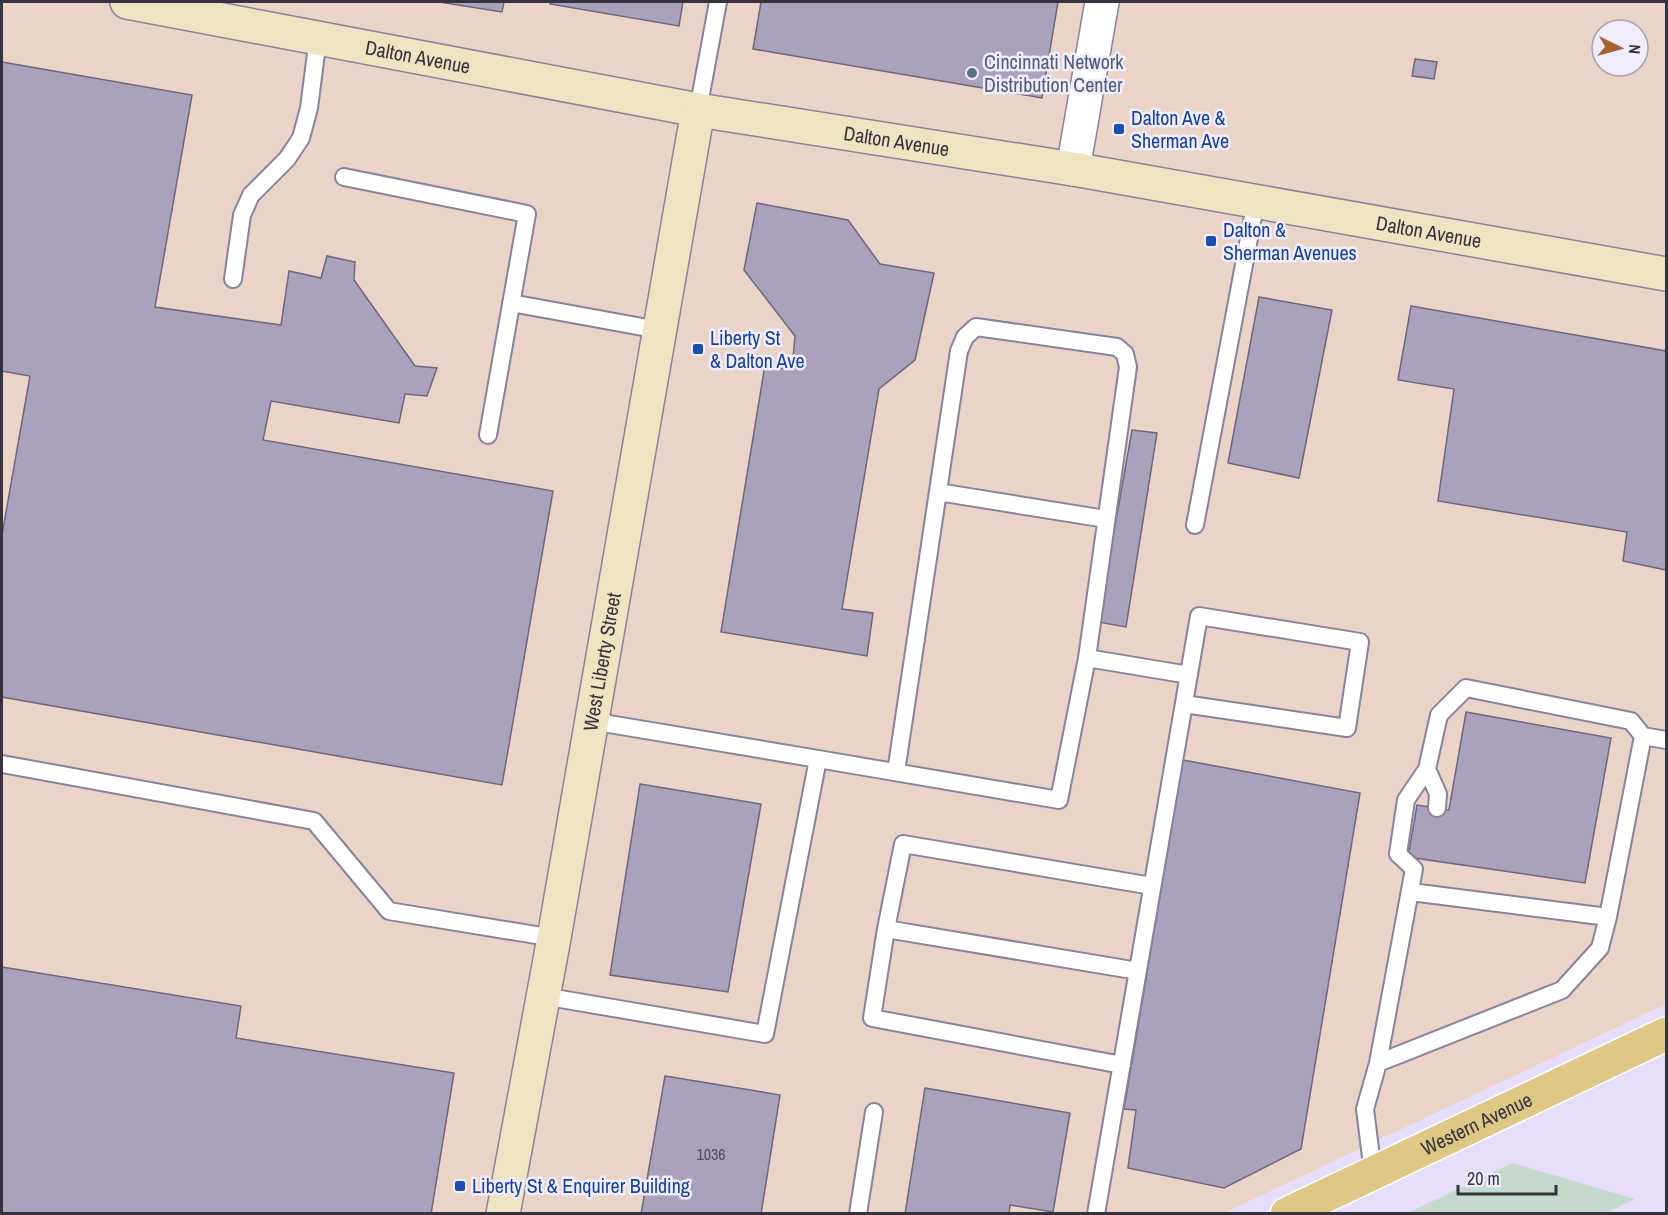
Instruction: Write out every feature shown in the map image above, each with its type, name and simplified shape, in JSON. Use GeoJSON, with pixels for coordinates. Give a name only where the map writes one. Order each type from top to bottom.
{"type":"FeatureCollection","features":[{"type":"Feature","properties":{"kind":"main road","name":"Dalton Avenue"},"geometry":{"type":"LineString","coordinates":[[127,2],[698,110],[1073,169],[1666,274]]}},
{"type":"Feature","properties":{"kind":"main road","name":"West Liberty Street"},"geometry":{"type":"LineString","coordinates":[[503,1214],[554,938],[698,110]]}},
{"type":"Feature","properties":{"kind":"main road","name":"Western Avenue"},"geometry":{"type":"LineString","coordinates":[[1287,1214],[1666,1034]]}},
{"type":"Feature","properties":{"kind":"street"},"geometry":{"type":"LineString","coordinates":[[1073,169],[1102,2]]}},
{"type":"Feature","properties":{"kind":"lane"},"geometry":{"type":"LineString","coordinates":[[698,110],[718,2]]}},
{"type":"Feature","properties":{"kind":"lane"},"geometry":{"type":"LineString","coordinates":[[233,279],[242,215],[250,195],[287,159],[301,138],[309,108],[318,38]]}},
{"type":"Feature","properties":{"kind":"lane"},"geometry":{"type":"LineString","coordinates":[[344,177],[526,214],[488,435]]}},
{"type":"Feature","properties":{"kind":"lane"},"geometry":{"type":"LineString","coordinates":[[1195,525],[1256,201]]}},
{"type":"Feature","properties":{"kind":"lane"},"geometry":{"type":"LineString","coordinates":[[511,303],[659,330]]}},
{"type":"Feature","properties":{"kind":"lane"},"geometry":{"type":"LineString","coordinates":[[591,721],[1059,800],[1087,658],[1128,367],[1125,354],[1117,347],[976,327],[965,337],[959,351],[896,772]]}},
{"type":"Feature","properties":{"kind":"lane"},"geometry":{"type":"LineString","coordinates":[[938,492],[1106,519]]}},
{"type":"Feature","properties":{"kind":"lane"},"geometry":{"type":"LineString","coordinates":[[1096,1214],[1199,616],[1360,642],[1347,728],[1184,704]]}},
{"type":"Feature","properties":{"kind":"lane"},"geometry":{"type":"LineString","coordinates":[[1087,658],[1189,675]]}},
{"type":"Feature","properties":{"kind":"lane"},"geometry":{"type":"LineString","coordinates":[[1414,869],[1398,854],[1406,800],[1427,769],[1439,715],[1466,688],[1631,721],[1643,736],[1666,740]]}},
{"type":"Feature","properties":{"kind":"lane"},"geometry":{"type":"LineString","coordinates":[[1378,1063],[1562,990],[1600,948],[1643,736]]}},
{"type":"Feature","properties":{"kind":"lane"},"geometry":{"type":"LineString","coordinates":[[543,996],[765,1035],[818,759]]}},
{"type":"Feature","properties":{"kind":"lane"},"geometry":{"type":"LineString","coordinates":[[2,765],[314,821],[389,911],[554,938]]}},
{"type":"Feature","properties":{"kind":"lane"},"geometry":{"type":"LineString","coordinates":[[1427,769],[1438,794],[1437,808]]}},
{"type":"Feature","properties":{"kind":"lane"},"geometry":{"type":"LineString","coordinates":[[1122,1065],[872,1018],[886,929],[903,844],[1152,886]]}},
{"type":"Feature","properties":{"kind":"lane"},"geometry":{"type":"LineString","coordinates":[[1372,1173],[1365,1109],[1378,1063],[1414,869],[1428,860]]}},
{"type":"Feature","properties":{"kind":"lane"},"geometry":{"type":"LineString","coordinates":[[1411,892],[1608,917]]}},
{"type":"Feature","properties":{"kind":"lane"},"geometry":{"type":"LineString","coordinates":[[886,929],[1138,971]]}},
{"type":"Feature","properties":{"kind":"lane"},"geometry":{"type":"LineString","coordinates":[[858,1214],[874,1112]]}},
{"type":"Feature","properties":{"kind":"shaded area"},"geometry":{"type":"Polygon","coordinates":[[[2,2],[1666,2],[1666,1004],[1224,1213],[2,1214],[2,2]]]}},
{"type":"Feature","properties":{"kind":"green space"},"geometry":{"type":"Polygon","coordinates":[[[1512,1163],[1635,1199],[1606,1213],[1408,1213],[1512,1163]]]}},
{"type":"Feature","properties":{"kind":"building"},"geometry":{"type":"Polygon","coordinates":[[[439,2],[504,2],[502,12],[439,2]]]}},
{"type":"Feature","properties":{"kind":"building"},"geometry":{"type":"Polygon","coordinates":[[[551,2],[683,2],[679,26],[550,4],[551,2]]]}},
{"type":"Feature","properties":{"kind":"building","name":"Cincinnati Network Distribution Center"},"geometry":{"type":"Polygon","coordinates":[[[761,2],[1058,2],[1042,98],[753,49],[761,2]]]}},
{"type":"Feature","properties":{"kind":"building"},"geometry":{"type":"Polygon","coordinates":[[[1415,59],[1437,62],[1434,79],[1412,76],[1415,59]]]}},
{"type":"Feature","properties":{"kind":"building"},"geometry":{"type":"Polygon","coordinates":[[[2,62],[192,95],[155,307],[281,325],[289,271],[321,278],[327,256],[355,262],[354,280],[415,366],[437,368],[427,396],[405,394],[399,423],[271,401],[263,440],[553,491],[502,785],[2,697],[2,535],[30,376],[2,371],[2,62]]]}},
{"type":"Feature","properties":{"kind":"building"},"geometry":{"type":"Polygon","coordinates":[[[757,203],[848,220],[880,264],[934,273],[915,360],[879,389],[842,609],[873,613],[867,656],[721,632],[765,365],[792,370],[795,336],[744,270],[757,203]]]}},
{"type":"Feature","properties":{"kind":"building"},"geometry":{"type":"Polygon","coordinates":[[[1259,297],[1332,310],[1299,478],[1228,463],[1259,297]]]}},
{"type":"Feature","properties":{"kind":"building"},"geometry":{"type":"Polygon","coordinates":[[[1411,306],[1666,351],[1666,570],[1623,561],[1627,532],[1438,501],[1454,389],[1398,380],[1411,306]]]}},
{"type":"Feature","properties":{"kind":"building"},"geometry":{"type":"Polygon","coordinates":[[[1132,430],[1157,433],[1126,627],[1098,622],[1132,430]]]}},
{"type":"Feature","properties":{"kind":"building"},"geometry":{"type":"Polygon","coordinates":[[[1466,712],[1611,738],[1585,883],[1408,857],[1417,805],[1449,810],[1466,712]]]}},
{"type":"Feature","properties":{"kind":"building"},"geometry":{"type":"Polygon","coordinates":[[[1183,760],[1360,793],[1301,1149],[1224,1188],[1128,1168],[1136,1110],[1124,1109],[1183,760]]]}},
{"type":"Feature","properties":{"kind":"building"},"geometry":{"type":"Polygon","coordinates":[[[640,784],[761,804],[728,992],[610,975],[640,784]]]}},
{"type":"Feature","properties":{"kind":"building"},"geometry":{"type":"Polygon","coordinates":[[[2,967],[241,1006],[236,1038],[454,1073],[431,1214],[2,1214],[2,967]]]}},
{"type":"Feature","properties":{"kind":"building"},"geometry":{"type":"Polygon","coordinates":[[[665,1076],[780,1095],[761,1214],[641,1214],[665,1076]]]}},
{"type":"Feature","properties":{"kind":"building"},"geometry":{"type":"Polygon","coordinates":[[[925,1088],[1070,1113],[1053,1212],[1010,1205],[1009,1214],[905,1214],[925,1088]]]}},
{"type":"Feature","properties":{"kind":"place","name":"Cincinnati Network Distribution Center"},"geometry":{"type":"Point","coordinates":[972,73]}},
{"type":"Feature","properties":{"kind":"place","name":"Dalton Ave & Sherman Ave"},"geometry":{"type":"Point","coordinates":[1119,129]}},
{"type":"Feature","properties":{"kind":"place","name":"Dalton & Sherman Avenues"},"geometry":{"type":"Point","coordinates":[1211,241]}},
{"type":"Feature","properties":{"kind":"place","name":"Liberty St & Dalton Ave"},"geometry":{"type":"Point","coordinates":[698,349]}},
{"type":"Feature","properties":{"kind":"place","name":"Liberty St & Enquirer Building"},"geometry":{"type":"Point","coordinates":[460,1186]}}]}
